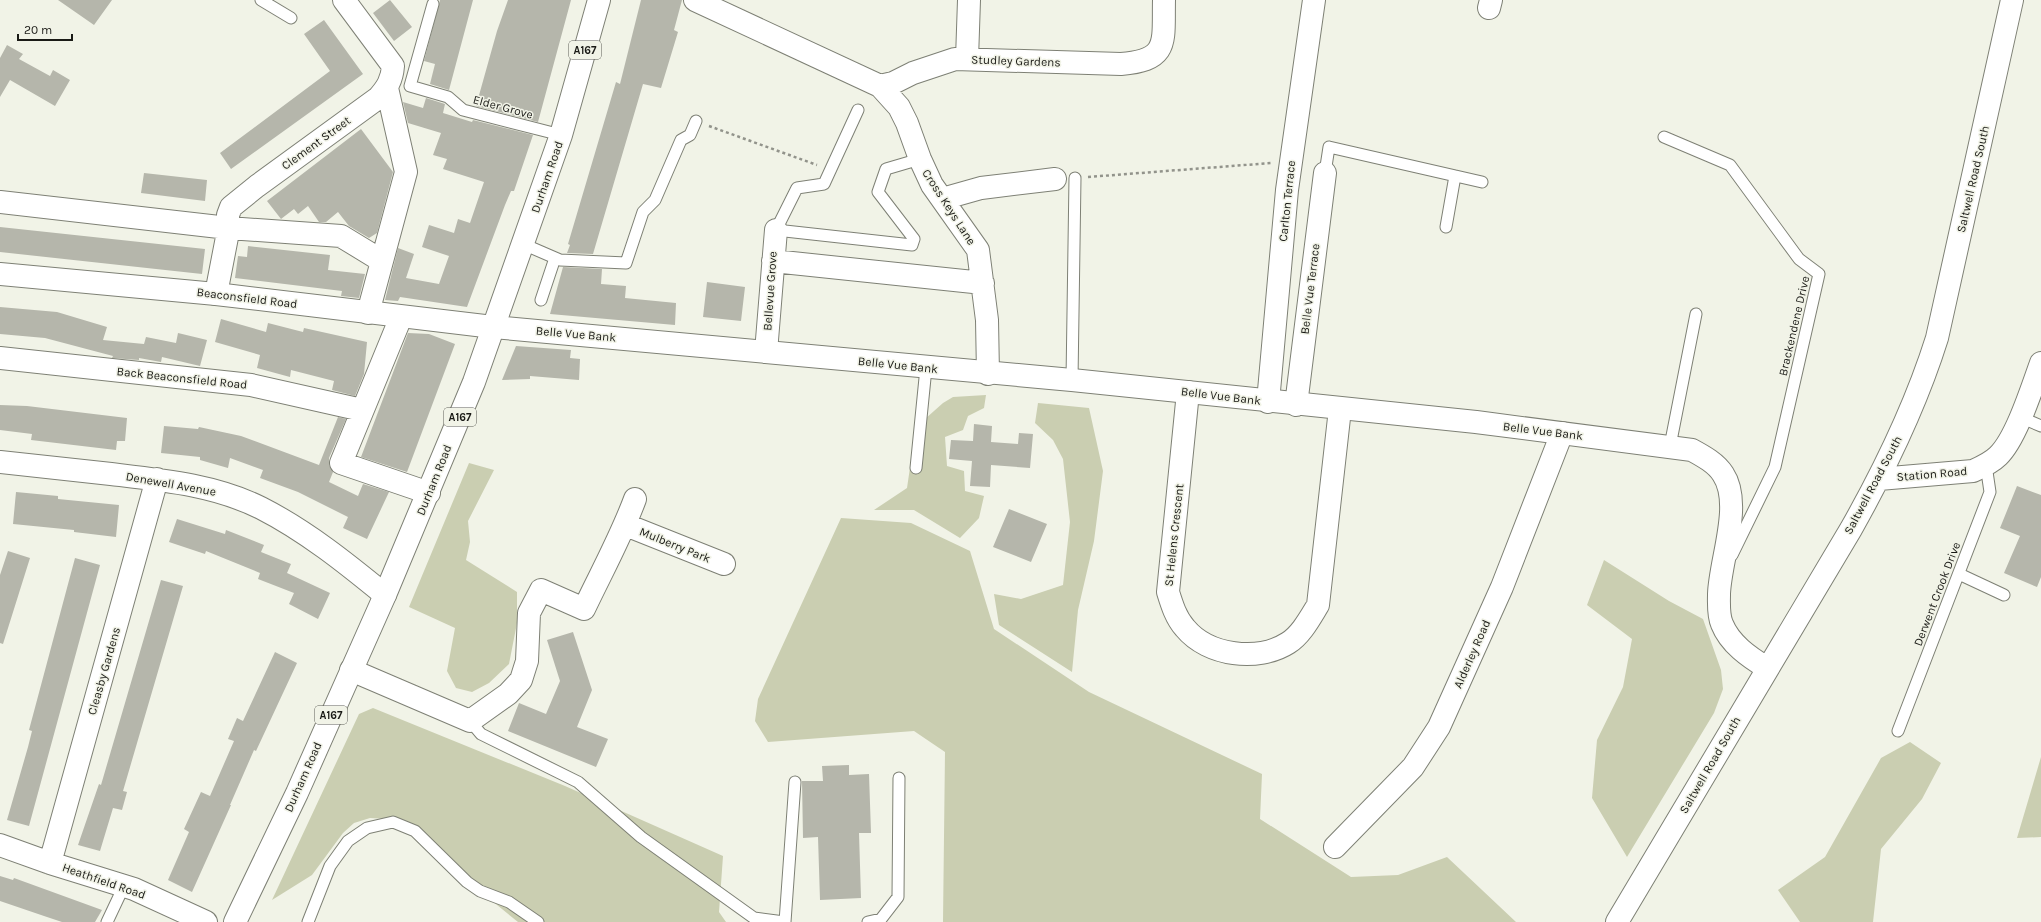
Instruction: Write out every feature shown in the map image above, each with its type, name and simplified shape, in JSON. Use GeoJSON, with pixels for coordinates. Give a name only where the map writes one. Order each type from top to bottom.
{"type":"FeatureCollection","features":[{"type":"Feature","properties":{"kind":"street","name":"Clement Street"},"geometry":{"type":"LineString","coordinates":[[216,294],[228,228],[228,215],[231,207],[378,98],[387,88],[392,75],[393,66],[344,0]]}},
{"type":"Feature","properties":{"kind":"street","name":"Durham Road"},"geometry":{"type":"LineString","coordinates":[[235,922],[297,793],[385,595],[429,493],[474,382],[561,135],[599,0]]}},
{"type":"Feature","properties":{"kind":"street","name":"Cross Keys Lane"},"geometry":{"type":"LineString","coordinates":[[698,0],[880,86],[899,107],[932,185],[978,250],[983,283],[986,320],[988,374]]}},
{"type":"Feature","properties":{"kind":"street"},"geometry":{"type":"LineString","coordinates":[[967,59],[969,0]]}},
{"type":"Feature","properties":{"kind":"street","name":"Studley Gardens"},"geometry":{"type":"LineString","coordinates":[[880,86],[893,83],[913,72],[955,59],[1121,64],[1146,61],[1156,55],[1162,45],[1164,0]]}},
{"type":"Feature","properties":{"kind":"street","name":"Carlton Terrace"},"geometry":{"type":"LineString","coordinates":[[1268,402],[1287,190],[1314,0]]}},
{"type":"Feature","properties":{"kind":"street","name":"Saltwell Road South"},"geometry":{"type":"LineString","coordinates":[[1617,922],[1878,480],[1910,413],[1925,377],[1937,338],[2012,0]]}},
{"type":"Feature","properties":{"kind":"street"},"geometry":{"type":"LineString","coordinates":[[368,313],[406,172],[387,88]]}},
{"type":"Feature","properties":{"kind":"street","name":"Belle Vue Terrace"},"geometry":{"type":"LineString","coordinates":[[1296,405],[1325,174]]}},
{"type":"Feature","properties":{"kind":"street"},"geometry":{"type":"LineString","coordinates":[[942,199],[981,188],[1065,178]]}},
{"type":"Feature","properties":{"kind":"street"},"geometry":{"type":"LineString","coordinates":[[0,202],[228,228],[341,236],[382,261]]}},
{"type":"Feature","properties":{"kind":"street","name":"Bellevue Grove"},"geometry":{"type":"LineString","coordinates":[[766,352],[776,230]]}},
{"type":"Feature","properties":{"kind":"street"},"geometry":{"type":"LineString","coordinates":[[773,261],[983,283]]}},
{"type":"Feature","properties":{"kind":"street","name":"Beaconsfield Road"},"geometry":{"type":"LineString","coordinates":[[0,274],[216,294],[493,327]]}},
{"type":"Feature","properties":{"kind":"street"},"geometry":{"type":"LineString","coordinates":[[401,317],[341,463],[429,493]]}},
{"type":"Feature","properties":{"kind":"street","name":"Belle Vue Bank"},"geometry":{"type":"LineString","coordinates":[[493,327],[988,374],[1072,380],[1296,405],[1476,422],[1692,450],[1710,460],[1723,474],[1731,493],[1727,540],[1719,582],[1719,608],[1721,623],[1740,650],[1767,668]]}},
{"type":"Feature","properties":{"kind":"street","name":"Back Beaconsfield Road"},"geometry":{"type":"LineString","coordinates":[[0,358],[251,386],[362,410]]}},
{"type":"Feature","properties":{"kind":"street"},"geometry":{"type":"LineString","coordinates":[[1980,468],[1998,457],[2008,445],[2039,372]]}},
{"type":"Feature","properties":{"kind":"street","name":"St Helens Crescent"},"geometry":{"type":"LineString","coordinates":[[1188,392],[1168,592],[1175,611],[1185,628],[1203,644],[1231,652],[1251,654],[1268,652],[1288,643],[1303,629],[1318,605],[1340,409]]}},
{"type":"Feature","properties":{"kind":"street","name":"Alderley Road"},"geometry":{"type":"LineString","coordinates":[[1335,847],[1413,767],[1439,726],[1502,587],[1562,433]]}},
{"type":"Feature","properties":{"kind":"street","name":"Denewell Avenue"},"geometry":{"type":"LineString","coordinates":[[0,462],[157,479],[210,489],[260,507],[299,530],[350,566],[385,595]]}},
{"type":"Feature","properties":{"kind":"street","name":"Station Road"},"geometry":{"type":"LineString","coordinates":[[1878,480],[1980,468]]}},
{"type":"Feature","properties":{"kind":"street","name":"Cleasby Gardens"},"geometry":{"type":"LineString","coordinates":[[50,863],[157,479]]}},
{"type":"Feature","properties":{"kind":"street","name":"Mulberry Park"},"geometry":{"type":"LineString","coordinates":[[470,721],[508,694],[521,680],[527,660],[529,613],[542,590],[584,609],[615,544],[626,525],[635,499]]}},
{"type":"Feature","properties":{"kind":"street","name":"Mulberry Park"},"geometry":{"type":"LineString","coordinates":[[626,525],[724,564]]}},
{"type":"Feature","properties":{"kind":"street"},"geometry":{"type":"LineString","coordinates":[[351,670],[470,721]]}},
{"type":"Feature","properties":{"kind":"street","name":"Heathfield Road"},"geometry":{"type":"LineString","coordinates":[[0,845],[50,863],[124,886],[206,922]]}},
{"type":"Feature","properties":{"kind":"lane"},"geometry":{"type":"LineString","coordinates":[[262,0],[290,18]]}},
{"type":"Feature","properties":{"kind":"lane","name":"Elder Grove"},"geometry":{"type":"LineString","coordinates":[[433,4],[410,86],[448,97],[463,110],[561,135]]}},
{"type":"Feature","properties":{"kind":"lane"},"geometry":{"type":"LineString","coordinates":[[858,110],[824,184],[797,188],[776,230],[912,245],[914,239],[878,192],[886,169],[920,159]]}},
{"type":"Feature","properties":{"kind":"lane"},"geometry":{"type":"LineString","coordinates":[[523,244],[555,258],[626,263],[643,212],[654,200],[681,140],[690,136],[696,121]]}},
{"type":"Feature","properties":{"kind":"lane","name":"Brackendene Drive"},"geometry":{"type":"LineString","coordinates":[[1664,137],[1730,165],[1799,259],[1819,274],[1775,467],[1719,582]]}},
{"type":"Feature","properties":{"kind":"lane"},"geometry":{"type":"LineString","coordinates":[[1325,174],[1329,147],[1482,182]]}},
{"type":"Feature","properties":{"kind":"lane"},"geometry":{"type":"LineString","coordinates":[[1446,227],[1455,176]]}},
{"type":"Feature","properties":{"kind":"lane"},"geometry":{"type":"LineString","coordinates":[[1065,178],[1072,380]]}},
{"type":"Feature","properties":{"kind":"lane"},"geometry":{"type":"LineString","coordinates":[[541,300],[555,258]]}},
{"type":"Feature","properties":{"kind":"lane"},"geometry":{"type":"LineString","coordinates":[[1670,446],[1696,314]]}},
{"type":"Feature","properties":{"kind":"lane"},"geometry":{"type":"LineString","coordinates":[[916,468],[926,368]]}},
{"type":"Feature","properties":{"kind":"lane"},"geometry":{"type":"LineString","coordinates":[[2020,417],[2041,426]]}},
{"type":"Feature","properties":{"kind":"lane","name":"Derwent Crook Drive"},"geometry":{"type":"LineString","coordinates":[[1898,731],[1990,492],[1980,468]]}},
{"type":"Feature","properties":{"kind":"lane"},"geometry":{"type":"LineString","coordinates":[[1959,574],[2004,595]]}},
{"type":"Feature","properties":{"kind":"lane"},"geometry":{"type":"LineString","coordinates":[[470,721],[482,734],[578,782],[641,837],[754,918],[785,922],[795,782]]}},
{"type":"Feature","properties":{"kind":"lane"},"geometry":{"type":"LineString","coordinates":[[868,922],[881,919],[898,897],[899,778]]}},
{"type":"Feature","properties":{"kind":"lane"},"geometry":{"type":"LineString","coordinates":[[308,922],[330,866],[348,841],[367,828],[393,822],[415,830],[467,882],[480,891],[509,902],[538,922]]}},
{"type":"Feature","properties":{"kind":"lane"},"geometry":{"type":"LineString","coordinates":[[107,922],[124,886]]}},
{"type":"Feature","properties":{"kind":"path"},"geometry":{"type":"LineString","coordinates":[[696,121],[830,170]]}},
{"type":"Feature","properties":{"kind":"path"},"geometry":{"type":"LineString","coordinates":[[1065,178],[1291,162]]}},
{"type":"Feature","properties":{"kind":"green space"},"geometry":{"type":"Polygon","coordinates":[[[986,395],[984,408],[968,416],[963,430],[945,437],[947,466],[964,471],[965,491],[984,496],[979,518],[960,538],[914,510],[874,510],[907,488],[916,427],[943,403],[953,397],[986,395]]]}},
{"type":"Feature","properties":{"kind":"green space"},"geometry":{"type":"Polygon","coordinates":[[[1038,403],[1089,408],[1103,471],[1094,541],[1078,610],[1072,672],[999,625],[994,594],[1021,599],[1063,585],[1070,522],[1063,459],[1053,440],[1035,423],[1038,403]]]}},
{"type":"Feature","properties":{"kind":"green space"},"geometry":{"type":"Polygon","coordinates":[[[469,463],[494,470],[468,521],[470,542],[466,560],[517,592],[517,623],[509,664],[489,683],[472,692],[456,688],[447,671],[455,628],[409,607],[469,463]]]}},
{"type":"Feature","properties":{"kind":"green space"},"geometry":{"type":"Polygon","coordinates":[[[841,518],[911,523],[970,551],[994,629],[1089,692],[1262,774],[1260,819],[1351,877],[1398,875],[1447,857],[1516,922],[943,922],[945,752],[914,731],[768,742],[755,721],[758,699],[841,518]]]}},
{"type":"Feature","properties":{"kind":"green space"},"geometry":{"type":"Polygon","coordinates":[[[1604,560],[1669,601],[1703,619],[1721,670],[1723,689],[1714,713],[1627,857],[1592,798],[1597,740],[1623,687],[1632,639],[1587,605],[1604,560]]]}},
{"type":"Feature","properties":{"kind":"green space"},"geometry":{"type":"Polygon","coordinates":[[[373,708],[565,786],[723,856],[719,912],[726,922],[518,922],[465,879],[404,820],[370,818],[354,823],[343,833],[312,875],[272,900],[359,714],[373,708]]]}},
{"type":"Feature","properties":{"kind":"green space"},"geometry":{"type":"Polygon","coordinates":[[[1910,742],[1941,763],[1922,799],[1881,849],[1873,922],[1800,922],[1778,890],[1825,857],[1881,758],[1910,742]]]}},
{"type":"Feature","properties":{"kind":"green space"},"geometry":{"type":"Polygon","coordinates":[[[2041,757],[2041,837],[2017,838],[2041,757]]]}},
{"type":"Feature","properties":{"kind":"building"},"geometry":{"type":"Polygon","coordinates":[[[58,0],[112,0],[94,25],[58,0]]]}},
{"type":"Feature","properties":{"kind":"building"},"geometry":{"type":"Polygon","coordinates":[[[390,0],[412,27],[394,41],[373,13],[390,0]]]}},
{"type":"Feature","properties":{"kind":"building"},"geometry":{"type":"Polygon","coordinates":[[[440,0],[473,0],[449,90],[430,84],[435,64],[424,61],[440,0]]]}},
{"type":"Feature","properties":{"kind":"building"},"geometry":{"type":"Polygon","coordinates":[[[508,0],[571,0],[538,122],[476,106],[497,31],[508,0]]]}},
{"type":"Feature","properties":{"kind":"building"},"geometry":{"type":"Polygon","coordinates":[[[641,0],[682,0],[674,30],[678,32],[661,88],[643,84],[593,254],[567,253],[570,245],[568,244],[616,82],[620,84],[641,0]]]}},
{"type":"Feature","properties":{"kind":"building"},"geometry":{"type":"Polygon","coordinates":[[[324,20],[363,74],[231,169],[220,153],[330,71],[304,34],[324,20]]]}},
{"type":"Feature","properties":{"kind":"building"},"geometry":{"type":"Polygon","coordinates":[[[7,45],[23,54],[19,59],[50,76],[53,70],[70,80],[55,106],[10,80],[0,97],[0,58],[7,45]]]}},
{"type":"Feature","properties":{"kind":"building"},"geometry":{"type":"Polygon","coordinates":[[[426,98],[445,104],[443,113],[472,122],[473,120],[533,135],[514,191],[511,191],[505,205],[467,307],[400,297],[398,301],[385,300],[398,248],[414,254],[406,278],[439,284],[449,256],[422,247],[429,225],[454,233],[458,219],[470,223],[484,182],[443,169],[447,159],[433,155],[441,133],[408,123],[403,102],[423,108],[426,98]]]}},
{"type":"Feature","properties":{"kind":"building"},"geometry":{"type":"Polygon","coordinates":[[[361,129],[393,172],[377,233],[369,238],[349,226],[338,212],[326,222],[319,222],[308,206],[298,214],[294,209],[281,219],[267,201],[361,129]]]}},
{"type":"Feature","properties":{"kind":"building"},"geometry":{"type":"Polygon","coordinates":[[[144,173],[207,180],[205,201],[141,193],[144,173]]]}},
{"type":"Feature","properties":{"kind":"building"},"geometry":{"type":"Polygon","coordinates":[[[0,227],[205,249],[202,274],[0,252],[0,227]]]}},
{"type":"Feature","properties":{"kind":"building"},"geometry":{"type":"Polygon","coordinates":[[[248,246],[330,255],[328,270],[365,274],[359,298],[341,296],[342,291],[235,278],[238,256],[247,257],[248,246]]]}},
{"type":"Feature","properties":{"kind":"building"},"geometry":{"type":"Polygon","coordinates":[[[563,267],[602,269],[601,284],[626,286],[625,298],[676,303],[675,325],[550,314],[563,267]]]}},
{"type":"Feature","properties":{"kind":"building"},"geometry":{"type":"Polygon","coordinates":[[[707,282],[745,287],[741,321],[703,317],[707,282]]]}},
{"type":"Feature","properties":{"kind":"building"},"geometry":{"type":"Polygon","coordinates":[[[0,307],[57,312],[107,327],[103,340],[144,344],[146,337],[176,343],[178,333],[207,340],[200,366],[162,357],[161,362],[139,358],[139,360],[112,358],[113,356],[45,338],[0,334],[0,307]]]}},
{"type":"Feature","properties":{"kind":"building"},"geometry":{"type":"Polygon","coordinates":[[[221,319],[266,332],[268,323],[303,332],[304,328],[367,342],[364,374],[355,396],[332,390],[334,381],[291,370],[290,377],[257,368],[260,355],[215,342],[221,319]]]}},
{"type":"Feature","properties":{"kind":"building"},"geometry":{"type":"Polygon","coordinates":[[[408,333],[429,334],[455,344],[407,472],[361,457],[408,333]]]}},
{"type":"Feature","properties":{"kind":"building"},"geometry":{"type":"Polygon","coordinates":[[[516,346],[571,350],[570,358],[580,359],[579,380],[530,376],[530,379],[502,380],[516,346]]]}},
{"type":"Feature","properties":{"kind":"building"},"geometry":{"type":"Polygon","coordinates":[[[0,405],[27,406],[127,418],[125,441],[117,441],[116,450],[31,440],[32,434],[0,430],[0,405]]]}},
{"type":"Feature","properties":{"kind":"building"},"geometry":{"type":"Polygon","coordinates":[[[338,417],[346,419],[329,458],[329,465],[333,472],[329,482],[358,496],[363,484],[389,492],[367,539],[343,528],[348,517],[298,492],[260,478],[263,470],[230,458],[228,468],[200,460],[200,457],[161,453],[164,426],[198,429],[199,427],[241,436],[319,465],[338,417]]]}},
{"type":"Feature","properties":{"kind":"building"},"geometry":{"type":"Polygon","coordinates":[[[974,424],[992,426],[991,442],[1018,444],[1019,433],[1033,434],[1030,468],[991,465],[990,487],[970,486],[972,461],[949,459],[951,440],[973,441],[974,424]]]}},
{"type":"Feature","properties":{"kind":"building"},"geometry":{"type":"Polygon","coordinates":[[[2017,486],[2041,495],[2041,577],[2037,587],[2004,573],[2020,536],[2000,528],[2017,486]]]}},
{"type":"Feature","properties":{"kind":"building"},"geometry":{"type":"Polygon","coordinates":[[[16,492],[58,496],[58,499],[119,505],[116,537],[74,532],[74,530],[13,524],[16,492]]]}},
{"type":"Feature","properties":{"kind":"building"},"geometry":{"type":"Polygon","coordinates":[[[1009,509],[1047,524],[1031,562],[993,547],[1009,509]]]}},
{"type":"Feature","properties":{"kind":"building"},"geometry":{"type":"Polygon","coordinates":[[[177,519],[225,534],[226,530],[264,545],[261,552],[291,564],[287,573],[330,593],[318,619],[289,604],[294,593],[258,579],[260,573],[206,551],[205,554],[169,542],[177,519]]]}},
{"type":"Feature","properties":{"kind":"building"},"geometry":{"type":"Polygon","coordinates":[[[8,551],[30,558],[3,644],[0,643],[0,575],[8,551]]]}},
{"type":"Feature","properties":{"kind":"building"},"geometry":{"type":"Polygon","coordinates":[[[75,558],[100,565],[29,826],[7,820],[28,747],[32,731],[29,730],[75,558]]]}},
{"type":"Feature","properties":{"kind":"building"},"geometry":{"type":"Polygon","coordinates":[[[161,580],[183,586],[123,791],[127,792],[122,810],[113,808],[100,851],[78,845],[99,784],[101,785],[161,580]]]}},
{"type":"Feature","properties":{"kind":"building"},"geometry":{"type":"Polygon","coordinates":[[[573,632],[592,690],[577,727],[608,739],[596,767],[508,731],[519,703],[546,714],[560,681],[547,640],[573,632]]]}},
{"type":"Feature","properties":{"kind":"building"},"geometry":{"type":"Polygon","coordinates":[[[275,652],[297,663],[256,751],[254,750],[192,892],[168,880],[189,832],[184,829],[201,792],[210,796],[234,741],[228,739],[237,718],[243,721],[275,652]]]}},
{"type":"Feature","properties":{"kind":"building"},"geometry":{"type":"Polygon","coordinates":[[[849,765],[849,775],[869,774],[871,833],[859,833],[861,898],[820,900],[818,837],[803,838],[802,781],[823,781],[822,766],[849,765]]]}},
{"type":"Feature","properties":{"kind":"building"},"geometry":{"type":"Polygon","coordinates":[[[0,876],[13,880],[14,878],[102,910],[95,922],[62,922],[44,916],[0,901],[0,876]]]}}]}
